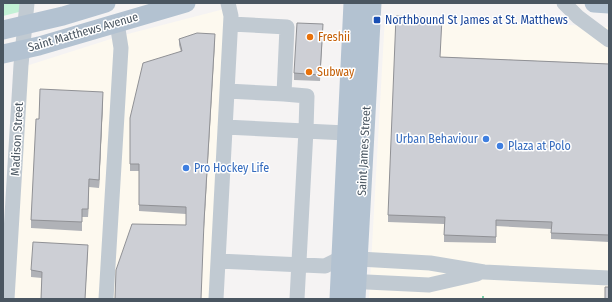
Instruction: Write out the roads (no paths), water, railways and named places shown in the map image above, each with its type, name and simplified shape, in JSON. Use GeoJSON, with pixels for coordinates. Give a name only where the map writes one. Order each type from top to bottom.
{"type":"FeatureCollection","features":[{"type":"Feature","properties":{"kind":"main road","name":"Saint Matthews Avenue"},"geometry":{"type":"LineString","coordinates":[[3,30],[106,3]]}},
{"type":"Feature","properties":{"kind":"main road","name":"Saint Matthews Avenue"},"geometry":{"type":"LineString","coordinates":[[3,54],[22,50],[186,3]]}},
{"type":"Feature","properties":{"kind":"main road","name":"Saint James Street"},"geometry":{"type":"LineString","coordinates":[[348,290],[342,261],[346,133],[353,3]]}},
{"type":"Feature","properties":{"kind":"main road","name":"Saint James Street"},"geometry":{"type":"LineString","coordinates":[[342,261],[372,3]]}},
{"type":"Feature","properties":{"kind":"main road"},"geometry":{"type":"LineString","coordinates":[[594,3],[609,4]]}},
{"type":"Feature","properties":{"kind":"street","name":"Madison Street"},"geometry":{"type":"LineString","coordinates":[[7,299],[10,130],[26,25],[27,3]]}},
{"type":"Feature","properties":{"kind":"street"},"geometry":{"type":"LineString","coordinates":[[216,299],[231,24],[228,3]]}},
{"type":"Feature","properties":{"kind":"street"},"geometry":{"type":"LineString","coordinates":[[564,3],[578,17],[609,40]]}},
{"type":"Feature","properties":{"kind":"street"},"geometry":{"type":"LineString","coordinates":[[106,299],[120,48],[117,23]]}},
{"type":"Feature","properties":{"kind":"street"},"geometry":{"type":"LineString","coordinates":[[231,24],[287,28],[284,94]]}},
{"type":"Feature","properties":{"kind":"street"},"geometry":{"type":"LineString","coordinates":[[227,91],[307,96],[297,299]]}},
{"type":"Feature","properties":{"kind":"street"},"geometry":{"type":"LineString","coordinates":[[225,126],[346,133]]}},
{"type":"Feature","properties":{"kind":"street"},"geometry":{"type":"LineString","coordinates":[[218,260],[299,264],[342,261],[430,263],[484,272],[609,278]]}},
{"type":"Feature","properties":{"kind":"street"},"geometry":{"type":"LineString","coordinates":[[348,290],[429,285],[484,272]]}},
{"type":"Feature","properties":{"kind":"place","name":"Northbound St James at St. Matthews"},"geometry":{"type":"Point","coordinates":[377,20]}},
{"type":"Feature","properties":{"kind":"place","name":"Freshii"},"geometry":{"type":"Point","coordinates":[310,37]}},
{"type":"Feature","properties":{"kind":"place","name":"Subway"},"geometry":{"type":"Point","coordinates":[309,72]}},
{"type":"Feature","properties":{"kind":"place","name":"Urban Behaviour"},"geometry":{"type":"Point","coordinates":[486,139]}},
{"type":"Feature","properties":{"kind":"place","name":"Plaza at Polo"},"geometry":{"type":"Point","coordinates":[500,146]}},
{"type":"Feature","properties":{"kind":"place","name":"Pro Hockey Life"},"geometry":{"type":"Point","coordinates":[186,168]}}]}
